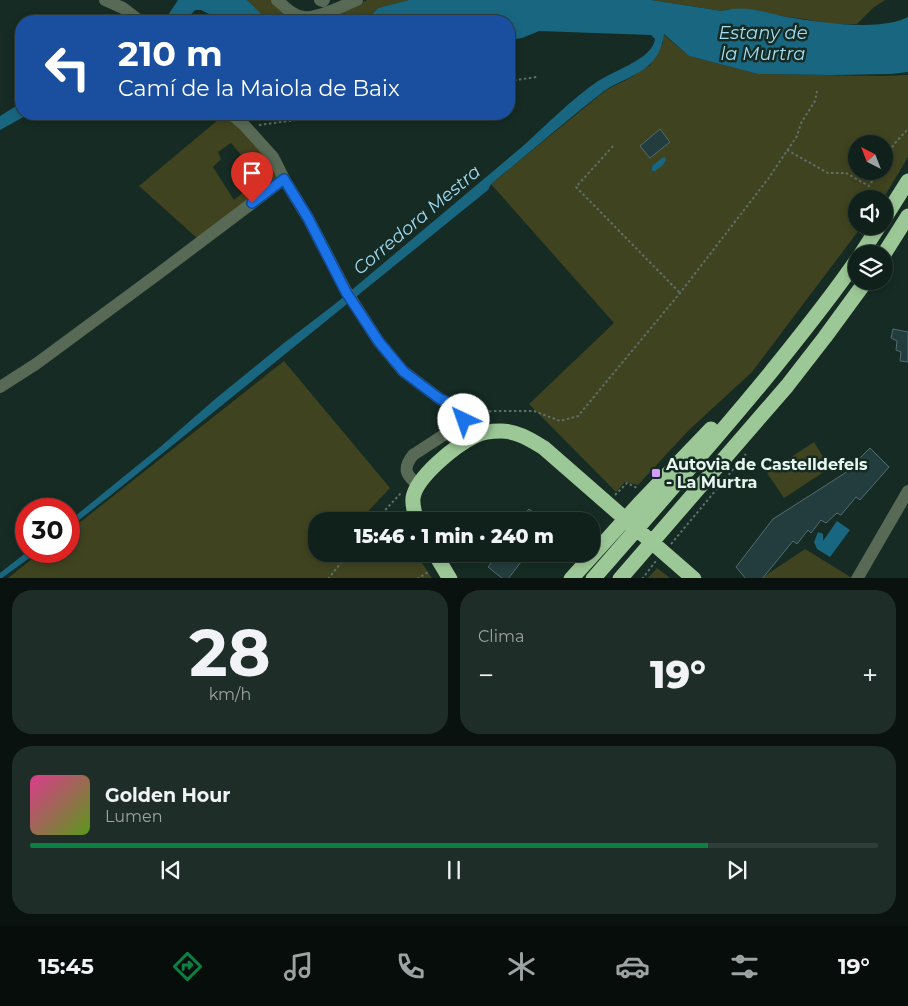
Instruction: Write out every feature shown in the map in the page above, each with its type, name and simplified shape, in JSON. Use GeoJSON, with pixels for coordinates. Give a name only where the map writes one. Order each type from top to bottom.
{"type":"FeatureCollection","features":[{"type":"Feature","properties":{"kind":"highway"},"geometry":{"type":"LineString","coordinates":[[893,205],[908,181]]}},
{"type":"Feature","properties":{"kind":"highway"},"geometry":{"type":"LineString","coordinates":[[890,245],[908,216]]}},
{"type":"Feature","properties":{"kind":"highway"},"geometry":{"type":"LineString","coordinates":[[594,578],[730,422],[848,273]]}},
{"type":"Feature","properties":{"kind":"highway"},"geometry":{"type":"LineString","coordinates":[[620,578],[787,386],[859,290]]}},
{"type":"Feature","properties":{"kind":"highway"},"geometry":{"type":"LineString","coordinates":[[571,578],[638,505],[788,351]]}},
{"type":"Feature","properties":{"kind":"highway"},"geometry":{"type":"LineString","coordinates":[[415,512],[413,498],[418,485],[426,474],[461,444],[476,435],[489,432],[517,433],[544,448],[694,578]]}},
{"type":"Feature","properties":{"kind":"highway"},"geometry":{"type":"LineString","coordinates":[[627,578],[644,551]]}},
{"type":"Feature","properties":{"kind":"highway"},"geometry":{"type":"LineString","coordinates":[[440,562],[450,578]]}},
{"type":"Feature","properties":{"kind":"street"},"geometry":{"type":"LineString","coordinates":[[105,0],[123,8],[132,15]]}},
{"type":"Feature","properties":{"kind":"street"},"geometry":{"type":"LineString","coordinates":[[277,0],[298,15]]}},
{"type":"Feature","properties":{"kind":"street"},"geometry":{"type":"LineString","coordinates":[[321,15],[357,0]]}},
{"type":"Feature","properties":{"kind":"street"},"geometry":{"type":"LineString","coordinates":[[238,120],[274,157],[284,179],[308,218],[350,297],[379,342],[404,372],[440,399],[457,406],[464,414],[464,420],[413,456],[408,462],[408,476],[418,485]]}},
{"type":"Feature","properties":{"kind":"street"},"geometry":{"type":"LineString","coordinates":[[0,387],[36,364],[284,179]]}},
{"type":"Feature","properties":{"kind":"street"},"geometry":{"type":"LineString","coordinates":[[856,578],[908,490]]}},
{"type":"Feature","properties":{"kind":"path"},"geometry":{"type":"LineString","coordinates":[[515,81],[537,77]]}},
{"type":"Feature","properties":{"kind":"path"},"geometry":{"type":"LineString","coordinates":[[464,414],[534,410],[560,421],[578,416],[680,293],[768,179],[797,136],[801,123],[815,101],[817,91]]}},
{"type":"Feature","properties":{"kind":"path"},"geometry":{"type":"LineString","coordinates":[[247,128],[295,120]]}},
{"type":"Feature","properties":{"kind":"path"},"geometry":{"type":"LineString","coordinates":[[893,146],[900,136],[908,129]]}},
{"type":"Feature","properties":{"kind":"path"},"geometry":{"type":"LineString","coordinates":[[613,146],[576,187],[680,293]]}},
{"type":"Feature","properties":{"kind":"path"},"geometry":{"type":"LineString","coordinates":[[787,150],[828,172],[848,174]]}},
{"type":"Feature","properties":{"kind":"path"},"geometry":{"type":"LineString","coordinates":[[858,180],[869,186],[873,180]]}},
{"type":"Feature","properties":{"kind":"path"},"geometry":{"type":"LineString","coordinates":[[614,496],[627,483],[640,489]]}},
{"type":"Feature","properties":{"kind":"path"},"geometry":{"type":"LineString","coordinates":[[383,512],[402,492]]}},
{"type":"Feature","properties":{"kind":"path"},"geometry":{"type":"LineString","coordinates":[[328,578],[342,562]]}},
{"type":"Feature","properties":{"kind":"path"},"geometry":{"type":"LineString","coordinates":[[646,574],[648,578]]}},
{"type":"Feature","properties":{"kind":"green space"},"geometry":{"type":"Polygon","coordinates":[[[247,0],[274,0],[308,15],[263,15],[247,0]]]}},
{"type":"Feature","properties":{"kind":"green space"},"geometry":{"type":"Polygon","coordinates":[[[367,0],[409,0],[378,8],[372,15],[335,15],[367,0]]]}},
{"type":"Feature","properties":{"kind":"green space"},"geometry":{"type":"Polygon","coordinates":[[[651,0],[885,0],[873,8],[857,24],[831,24],[651,0]]]}},
{"type":"Feature","properties":{"kind":"green space"},"geometry":{"type":"Polygon","coordinates":[[[663,34],[689,56],[758,74],[908,75],[908,157],[888,190],[848,190],[848,235],[855,235],[752,372],[689,430],[638,485],[625,482],[616,492],[529,404],[614,323],[491,184],[606,90],[632,77],[650,65],[663,43],[663,34]]]}},
{"type":"Feature","properties":{"kind":"green space"},"geometry":{"type":"Polygon","coordinates":[[[218,120],[231,120],[240,127],[275,164],[277,178],[198,239],[139,186],[218,120]],[[231,143],[218,152],[221,159],[213,167],[234,200],[261,178],[231,143]]]}},
{"type":"Feature","properties":{"kind":"green space"},"geometry":{"type":"Polygon","coordinates":[[[284,361],[390,488],[367,512],[308,512],[308,562],[421,562],[432,578],[8,578],[27,563],[80,563],[80,522],[284,361]]]}},
{"type":"Feature","properties":{"kind":"green space"},"geometry":{"type":"Polygon","coordinates":[[[814,442],[830,468],[784,498],[767,473],[814,442]]]}},
{"type":"Feature","properties":{"kind":"green space"},"geometry":{"type":"Polygon","coordinates":[[[805,549],[852,578],[762,578],[805,549]]]}},
{"type":"Feature","properties":{"kind":"green space"},"geometry":{"type":"Polygon","coordinates":[[[657,568],[670,578],[648,578],[657,568]]]}},
{"type":"Feature","properties":{"kind":"water"},"geometry":{"type":"Polygon","coordinates":[[[178,0],[247,0],[263,15],[211,15],[201,10],[195,10],[190,15],[168,15],[178,0]]]}},
{"type":"Feature","properties":{"kind":"water","name":"Estany de la Murtra"},"geometry":{"type":"Polygon","coordinates":[[[409,0],[651,0],[722,11],[738,8],[747,9],[799,19],[854,25],[896,22],[908,17],[908,72],[831,75],[758,74],[689,56],[664,34],[658,54],[645,68],[604,91],[491,184],[488,190],[80,519],[80,512],[159,448],[214,400],[335,304],[523,146],[578,96],[598,81],[645,55],[652,48],[655,39],[651,35],[539,31],[515,39],[515,15],[372,15],[378,8],[409,0]]]}},
{"type":"Feature","properties":{"kind":"water"},"geometry":{"type":"Polygon","coordinates":[[[15,107],[15,120],[18,120],[0,130],[0,116],[15,107]]]}},
{"type":"Feature","properties":{"kind":"water"},"geometry":{"type":"Polygon","coordinates":[[[665,157],[666,160],[663,165],[652,171],[652,166],[665,157]]]}},
{"type":"Feature","properties":{"kind":"water"},"geometry":{"type":"Polygon","coordinates":[[[837,521],[850,530],[830,557],[817,549],[814,542],[818,532],[823,534],[823,541],[837,521]]]}},
{"type":"Feature","properties":{"kind":"water"},"geometry":{"type":"Polygon","coordinates":[[[15,561],[15,563],[23,563],[2,578],[0,578],[0,573],[15,561]]]}},
{"type":"Feature","properties":{"kind":"building"},"geometry":{"type":"Polygon","coordinates":[[[660,129],[670,142],[650,158],[640,146],[660,129]]]}},
{"type":"Feature","properties":{"kind":"building"},"geometry":{"type":"Polygon","coordinates":[[[893,329],[908,332],[908,362],[900,361],[901,352],[896,350],[897,341],[891,338],[893,329]]]}},
{"type":"Feature","properties":{"kind":"building"},"geometry":{"type":"Polygon","coordinates":[[[870,448],[889,467],[860,500],[856,497],[841,515],[837,513],[826,523],[821,520],[811,533],[808,530],[797,544],[793,541],[763,578],[745,578],[736,567],[773,519],[845,473],[870,448]]]}},
{"type":"Feature","properties":{"kind":"building"},"geometry":{"type":"Polygon","coordinates":[[[492,562],[521,562],[509,578],[502,578],[488,567],[492,562]]]}},
{"type":"Feature","properties":{"kind":"place","name":"Autovia de Castelldefels - La Murtra"},"geometry":{"type":"Point","coordinates":[656,473]}},
{"type":"Feature","properties":{"kind":"route"},"geometry":{"type":"LineString","coordinates":[[252,203],[284,179],[308,218],[346,292],[379,342],[404,372],[440,399],[457,406],[464,414],[464,420]]}},
{"type":"Feature","properties":{"kind":"water label","name":"Corredora Mestra"},"geometry":{"type":"Point","coordinates":[417,220]}}]}
